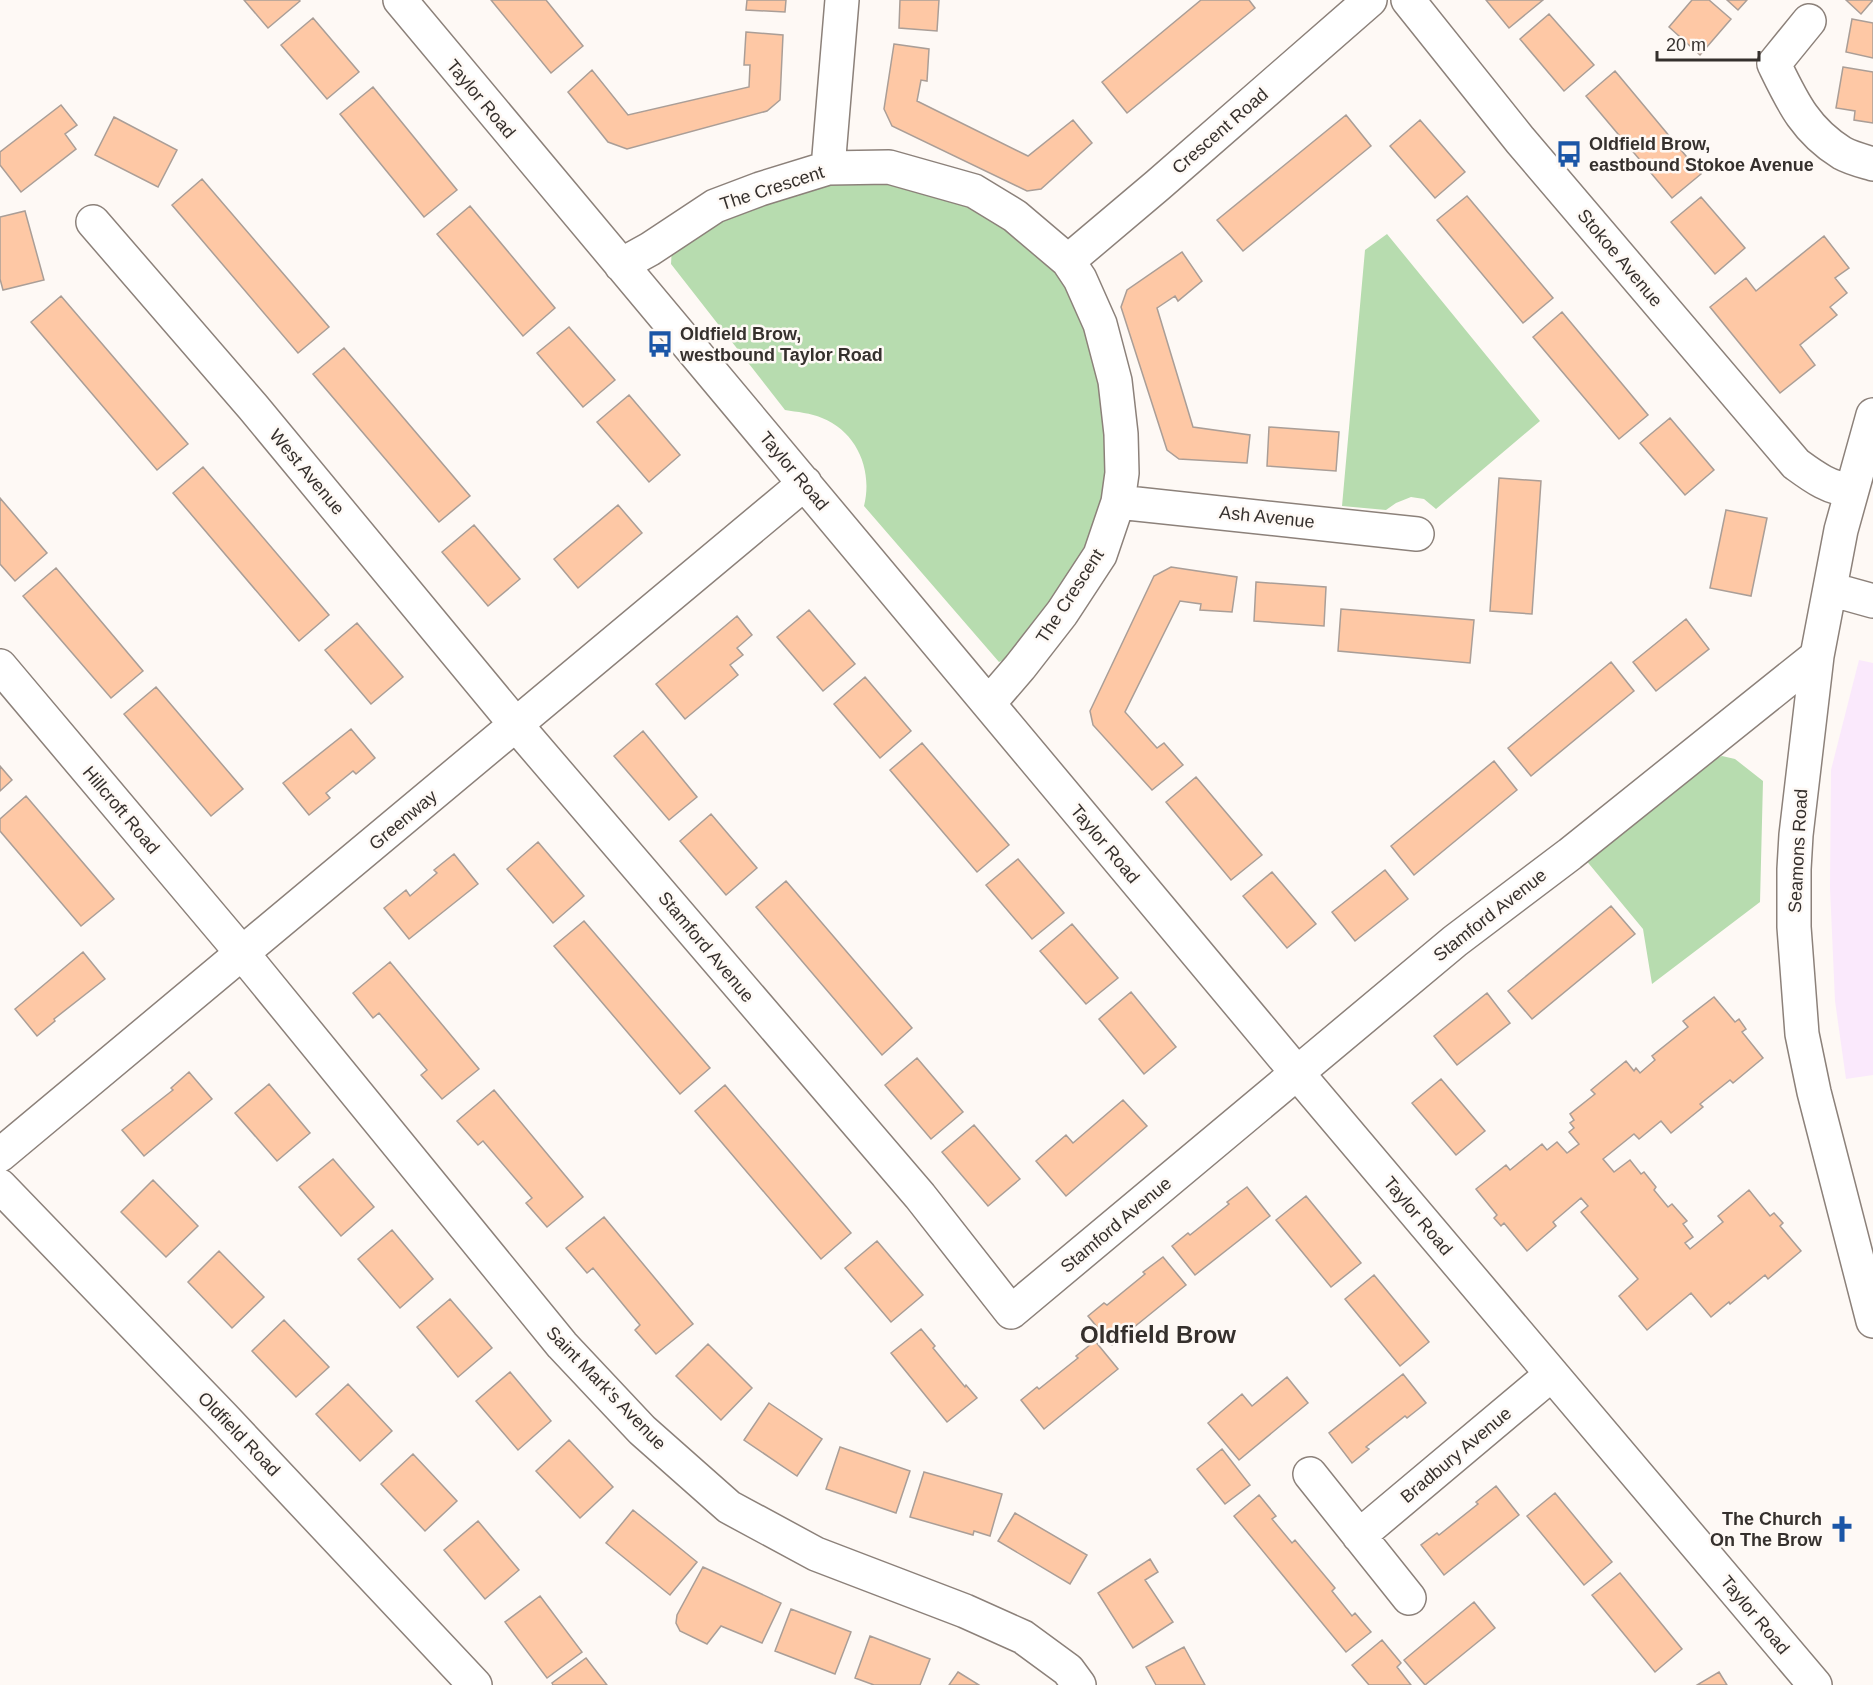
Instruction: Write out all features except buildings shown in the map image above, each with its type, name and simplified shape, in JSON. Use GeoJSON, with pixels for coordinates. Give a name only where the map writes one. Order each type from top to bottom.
{"type":"FeatureCollection","features":[{"type":"Feature","properties":{"kind":"street","name":"Taylor Road"},"geometry":{"type":"LineString","coordinates":[[400,0],[1298,1074],[1815,1685]]}},
{"type":"Feature","properties":{"kind":"street"},"geometry":{"type":"LineString","coordinates":[[828,168],[842,0]]}},
{"type":"Feature","properties":{"kind":"street","name":"Crescent Road"},"geometry":{"type":"LineString","coordinates":[[1068,261],[1370,0]]}},
{"type":"Feature","properties":{"kind":"street","name":"Stokoe Avenue"},"geometry":{"type":"LineString","coordinates":[[1408,0],[1520,140],[1796,464],[1815,478],[1845,490],[1852,489]]}},
{"type":"Feature","properties":{"kind":"street"},"geometry":{"type":"LineString","coordinates":[[1809,21],[1768,72],[1816,133],[1843,154],[1873,164]]}},
{"type":"Feature","properties":{"kind":"street","name":"The Crescent"},"geometry":{"type":"LineString","coordinates":[[621,265],[650,249],[715,206],[828,168],[889,167],[975,191],[1016,216],[1068,261],[1080,279],[1100,324],[1115,381],[1121,434],[1122,473],[1118,502],[1100,555],[1062,613],[1020,667],[988,703]]}},
{"type":"Feature","properties":{"kind":"street","name":"West Avenue"},"geometry":{"type":"LineString","coordinates":[[93,222],[253,407],[517,726]]}},
{"type":"Feature","properties":{"kind":"street","name":"Seamons Road"},"geometry":{"type":"LineString","coordinates":[[1871,1307],[1814,1092],[1802,1034],[1794,927],[1794,869],[1817,656],[1841,530],[1873,416]]}},
{"type":"Feature","properties":{"kind":"street","name":"Greenway"},"geometry":{"type":"LineString","coordinates":[[0,1155],[517,726],[805,483]]}},
{"type":"Feature","properties":{"kind":"street","name":"Ash Avenue"},"geometry":{"type":"LineString","coordinates":[[1118,502],[1416,534]]}},
{"type":"Feature","properties":{"kind":"street"},"geometry":{"type":"LineString","coordinates":[[1830,589],[1873,601]]}},
{"type":"Feature","properties":{"kind":"street","name":"Stamford Avenue"},"geometry":{"type":"LineString","coordinates":[[517,726],[920,1196],[1011,1312],[1455,941],[1570,854],[1817,656]]}},
{"type":"Feature","properties":{"kind":"street","name":"Hillcroft Road"},"geometry":{"type":"LineString","coordinates":[[0,666],[242,953]]}},
{"type":"Feature","properties":{"kind":"street","name":"Saint Mark's Avenue"},"geometry":{"type":"LineString","coordinates":[[242,953],[562,1345],[642,1430],[729,1507],[816,1554],[965,1611],[1023,1637],[1068,1670],[1079,1685]]}},
{"type":"Feature","properties":{"kind":"street","name":"Oldfield Road"},"geometry":{"type":"LineString","coordinates":[[0,1186],[216,1408],[475,1685]]}},
{"type":"Feature","properties":{"kind":"street","name":"Bradbury Avenue"},"geometry":{"type":"LineString","coordinates":[[1359,1536],[1552,1374]]}},
{"type":"Feature","properties":{"kind":"street"},"geometry":{"type":"LineString","coordinates":[[1310,1474],[1409,1598]]}},
{"type":"Feature","properties":{"kind":"shaded area"},"geometry":{"type":"Polygon","coordinates":[[[1859,660],[1873,663],[1873,1075],[1846,1079],[1835,1001],[1830,888],[1831,770],[1859,660]]]}},
{"type":"Feature","properties":{"kind":"green space"},"geometry":{"type":"Polygon","coordinates":[[[832,172],[933,182],[1063,257],[1117,434],[1096,552],[1008,658],[999,662],[864,506],[866,479],[864,466],[860,454],[845,433],[822,418],[785,410],[671,264],[672,247],[717,210],[832,172]]]}},
{"type":"Feature","properties":{"kind":"green space"},"geometry":{"type":"Polygon","coordinates":[[[1387,234],[1540,421],[1436,509],[1424,499],[1411,497],[1386,510],[1342,506],[1365,250],[1387,234]]]}},
{"type":"Feature","properties":{"kind":"green space"},"geometry":{"type":"Polygon","coordinates":[[[1722,756],[1735,759],[1763,781],[1760,902],[1652,984],[1643,929],[1585,859],[1711,761],[1722,756]]]}},
{"type":"Feature","properties":{"kind":"place","name":"Oldfield Brow, eastbound Stokoe Avenue"},"geometry":{"type":"Point","coordinates":[1569,154]}},
{"type":"Feature","properties":{"kind":"place","name":"Oldfield Brow, westbound Taylor Road"},"geometry":{"type":"Point","coordinates":[660,344]}},
{"type":"Feature","properties":{"kind":"place","name":"The Church On The Brow"},"geometry":{"type":"Point","coordinates":[1842,1529]}},
{"type":"Feature","properties":{"kind":"district","name":"Oldfield Brow"},"geometry":{"type":"Point","coordinates":[1158,1335]}}]}
